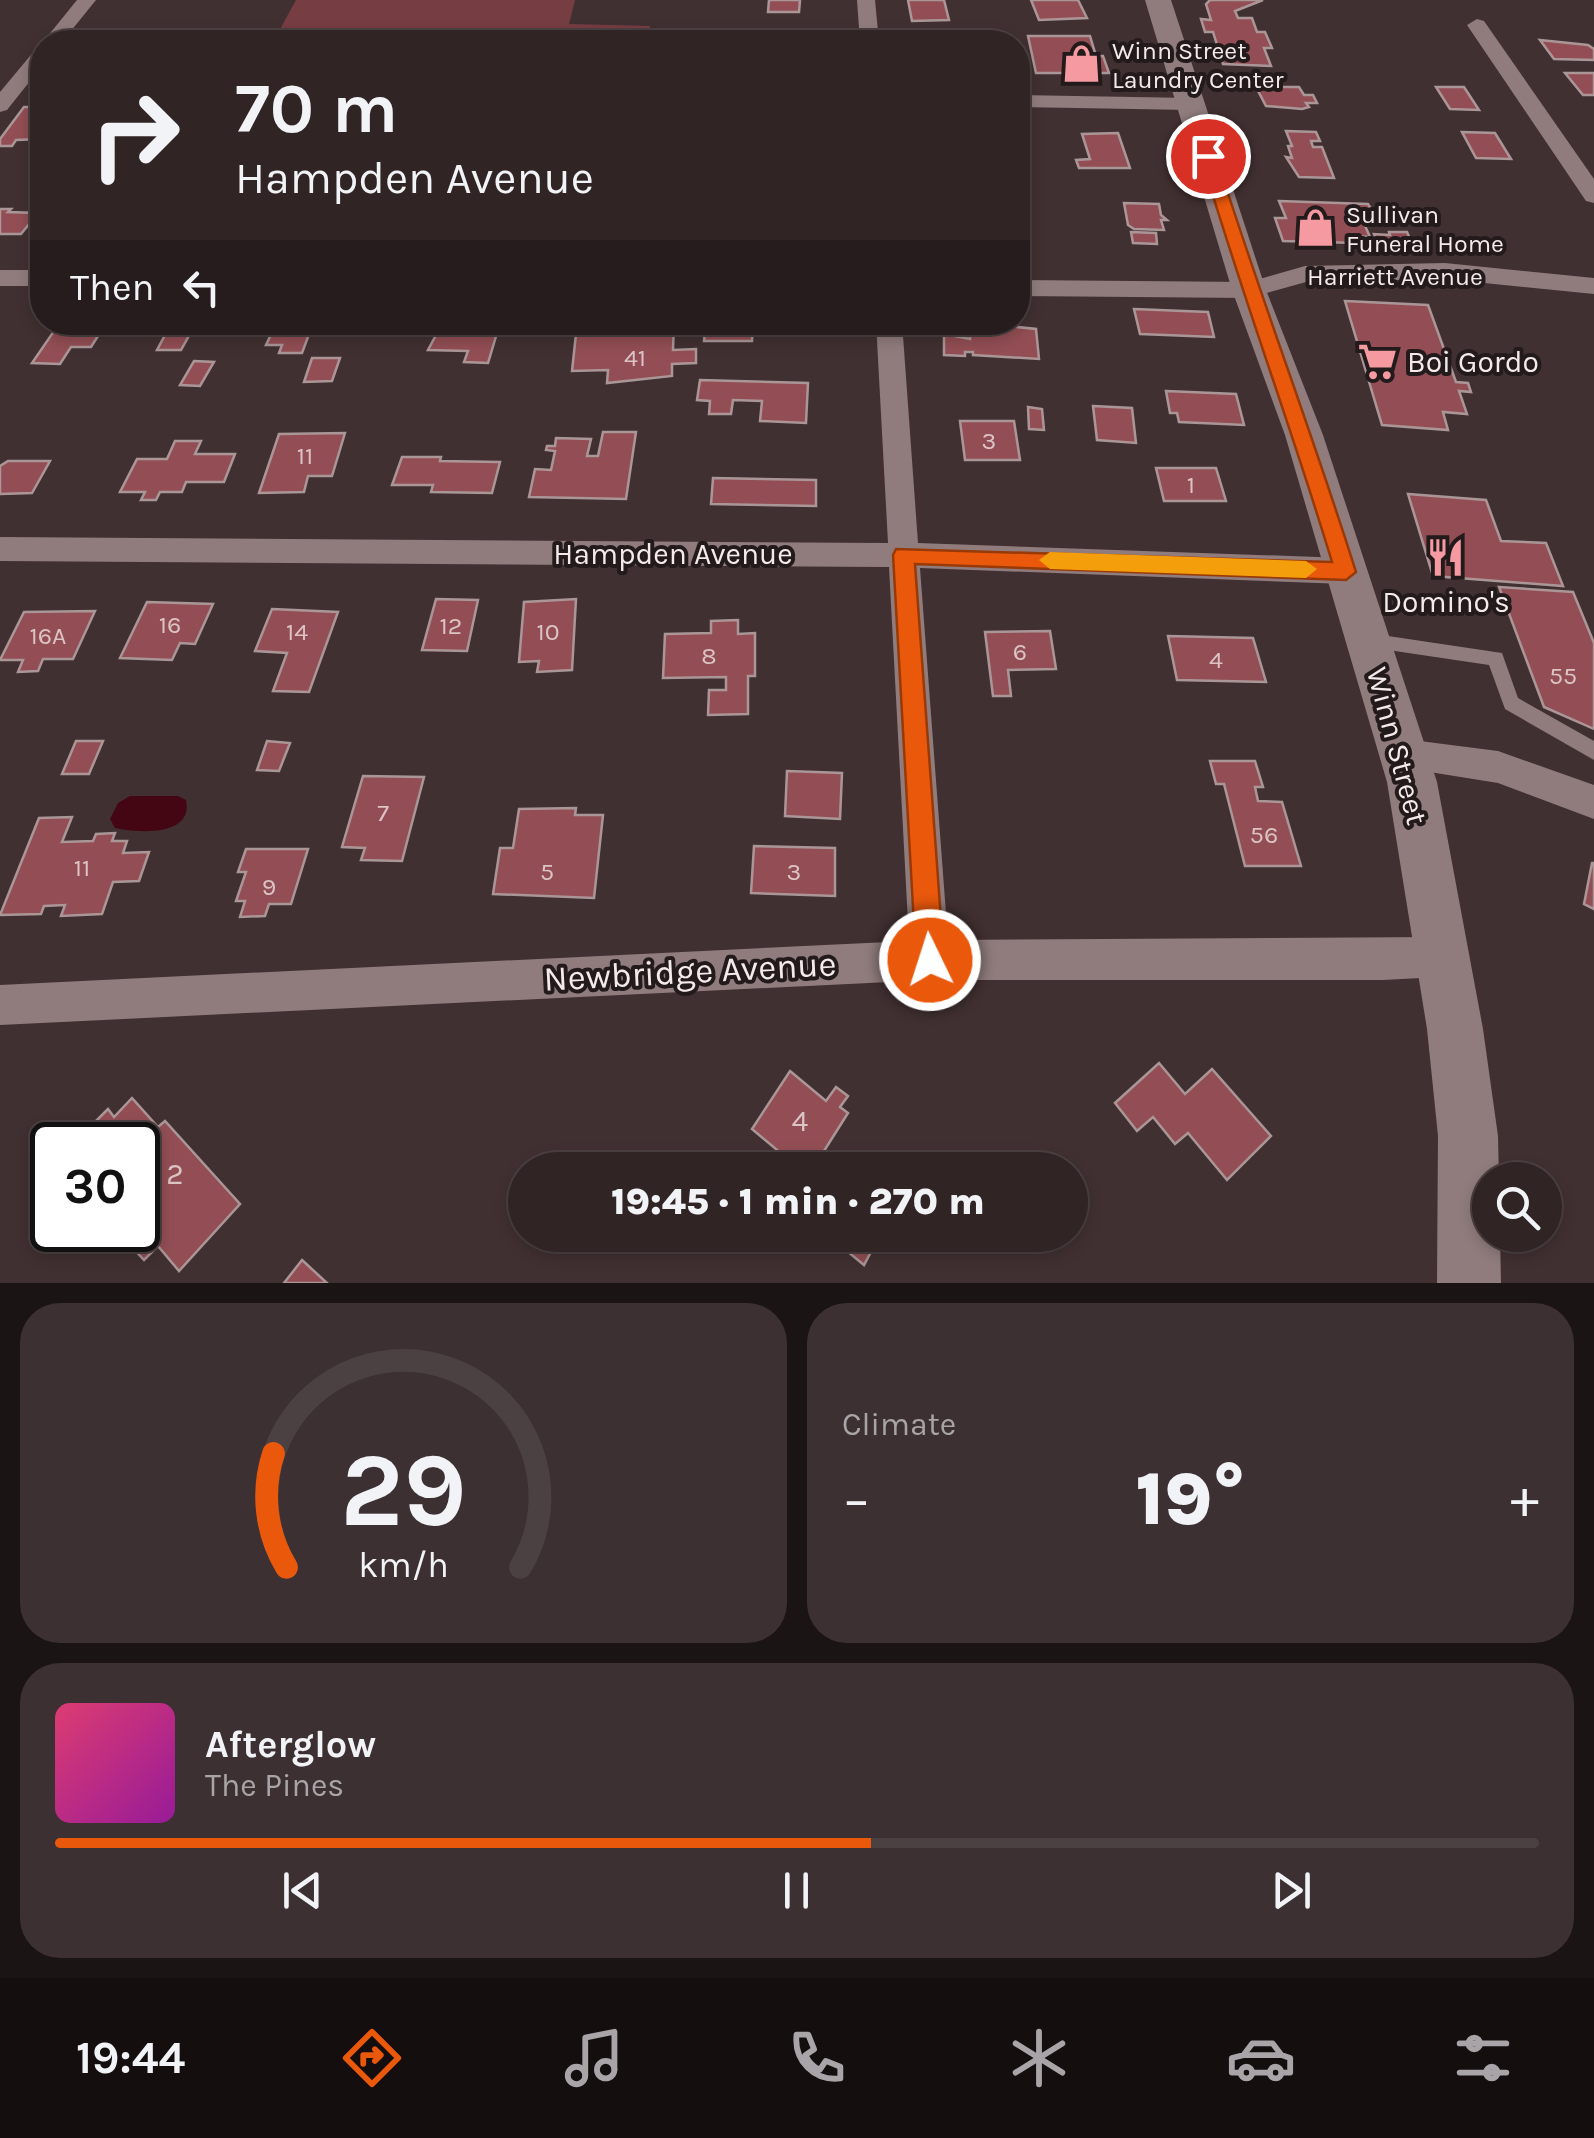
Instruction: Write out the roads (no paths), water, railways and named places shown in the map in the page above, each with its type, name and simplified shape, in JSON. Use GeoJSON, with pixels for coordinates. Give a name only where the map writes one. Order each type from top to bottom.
{"type":"FeatureCollection","features":[{"type":"Feature","properties":{"kind":"main road","name":"Winn Street"},"geometry":{"type":"LineString","coordinates":[[1158,0],[1249,290],[1304,435],[1412,782],[1455,1028],[1468,1136],[1469,1283]]}},
{"type":"Feature","properties":{"kind":"street"},"geometry":{"type":"LineString","coordinates":[[62,30],[86,0]]}},
{"type":"Feature","properties":{"kind":"street"},"geometry":{"type":"LineString","coordinates":[[866,0],[869,30]]}},
{"type":"Feature","properties":{"kind":"street"},"geometry":{"type":"LineString","coordinates":[[1477,25],[1594,196]]}},
{"type":"Feature","properties":{"kind":"street"},"geometry":{"type":"LineString","coordinates":[[0,106],[7,89],[30,66]]}},
{"type":"Feature","properties":{"kind":"street"},"geometry":{"type":"LineString","coordinates":[[1030,101],[1191,104]]}},
{"type":"Feature","properties":{"kind":"street","name":"Harriett Avenue"},"geometry":{"type":"LineString","coordinates":[[1030,288],[1249,290],[1305,274],[1445,271],[1594,286]]}},
{"type":"Feature","properties":{"kind":"street"},"geometry":{"type":"LineString","coordinates":[[0,278],[30,278]]}},
{"type":"Feature","properties":{"kind":"street"},"geometry":{"type":"LineString","coordinates":[[890,335],[930,960]]}},
{"type":"Feature","properties":{"kind":"street","name":"Hampden Avenue"},"geometry":{"type":"LineString","coordinates":[[0,549],[904,555],[1346,572]]}},
{"type":"Feature","properties":{"kind":"street"},"geometry":{"type":"LineString","coordinates":[[1404,755],[1498,767],[1594,802]]}},
{"type":"Feature","properties":{"kind":"street","name":"Newbridge Avenue"},"geometry":{"type":"LineString","coordinates":[[0,1005],[930,960],[1441,957]]}},
{"type":"Feature","properties":{"kind":"lane"},"geometry":{"type":"LineString","coordinates":[[1368,640],[1496,658],[1512,703],[1594,750]]}},
{"type":"Feature","properties":{"kind":"place","name":"Winn Street Laundry Center"},"geometry":{"type":"Point","coordinates":[1082,64]}},
{"type":"Feature","properties":{"kind":"place","name":"Sullivan Funeral Home"},"geometry":{"type":"Point","coordinates":[1316,228]}},
{"type":"Feature","properties":{"kind":"place","name":"Boi Gordo"},"geometry":{"type":"Point","coordinates":[1377,362]}},
{"type":"Feature","properties":{"kind":"place","name":"Domino's"},"geometry":{"type":"Point","coordinates":[1446,558]}}]}
